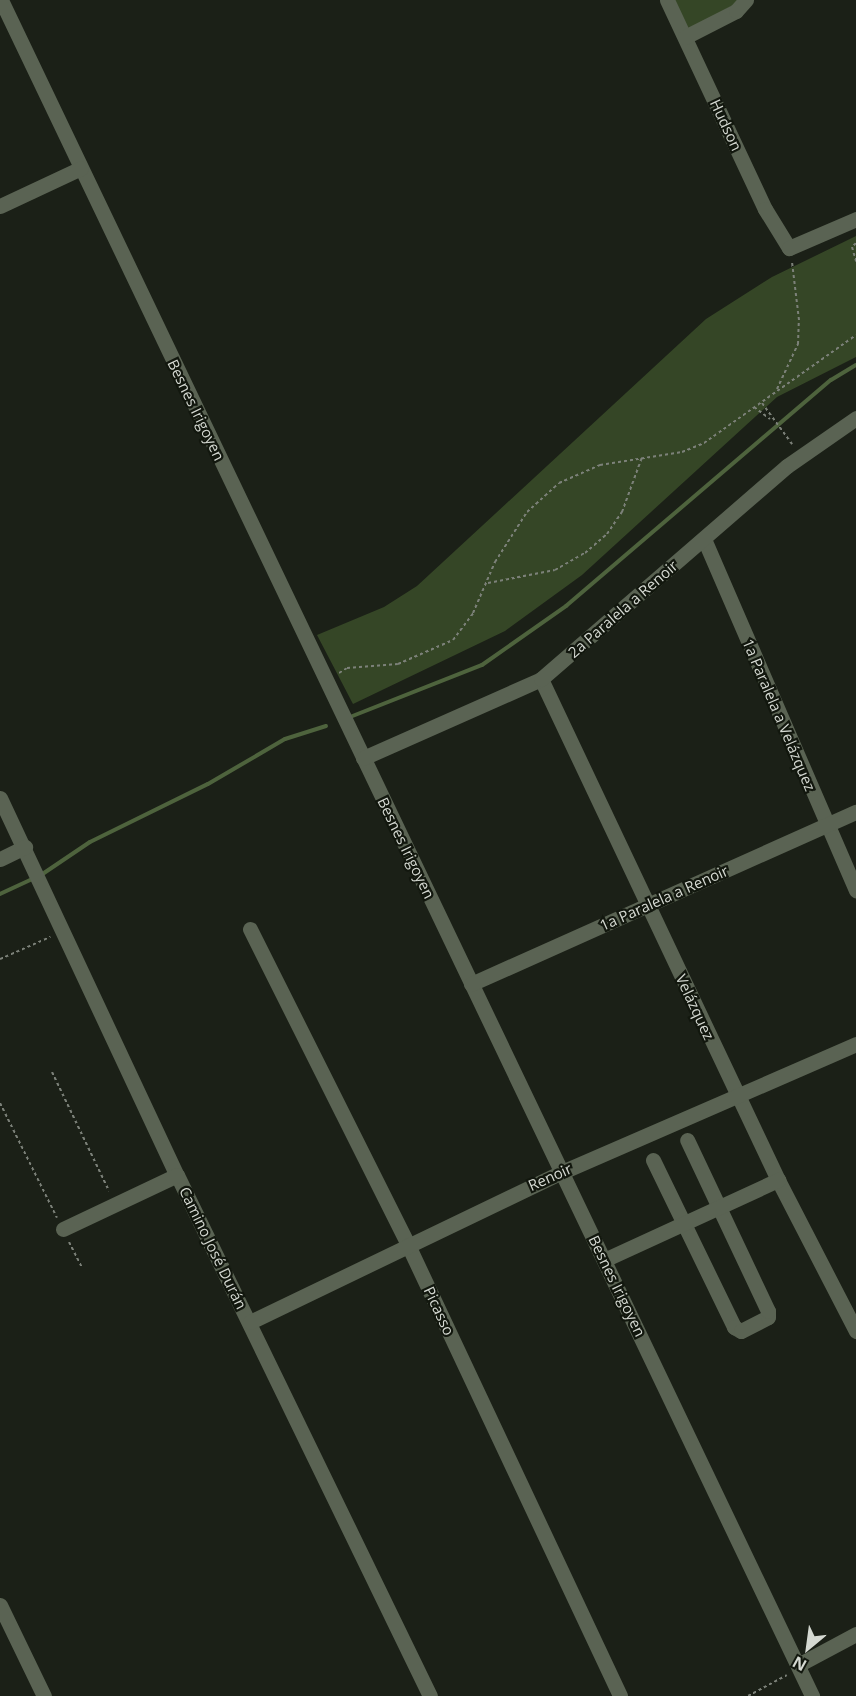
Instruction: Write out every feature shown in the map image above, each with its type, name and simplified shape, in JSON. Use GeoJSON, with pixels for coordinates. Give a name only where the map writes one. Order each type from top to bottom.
{"type":"FeatureCollection","features":[{"type":"Feature","properties":{"kind":"street","name":"Besnes Irigoyen"},"geometry":{"type":"LineString","coordinates":[[1,0],[812,1696]]}},
{"type":"Feature","properties":{"kind":"street","name":"Hudson"},"geometry":{"type":"LineString","coordinates":[[667,0],[765,208],[789,248]]}},
{"type":"Feature","properties":{"kind":"street"},"geometry":{"type":"LineString","coordinates":[[685,37],[736,10],[746,0]]}},
{"type":"Feature","properties":{"kind":"street"},"geometry":{"type":"LineString","coordinates":[[0,206],[81,168]]}},
{"type":"Feature","properties":{"kind":"street"},"geometry":{"type":"LineString","coordinates":[[789,248],[856,219]]}},
{"type":"Feature","properties":{"kind":"street","name":"2a Paralela a Renoir"},"geometry":{"type":"LineString","coordinates":[[363,758],[541,679],[787,466],[856,418]]}},
{"type":"Feature","properties":{"kind":"street","name":"1a Paralela a Velázquez"},"geometry":{"type":"LineString","coordinates":[[704,539],[856,891]]}},
{"type":"Feature","properties":{"kind":"street","name":"Velázquez"},"geometry":{"type":"LineString","coordinates":[[541,679],[778,1180],[856,1331]]}},
{"type":"Feature","properties":{"kind":"street","name":"Camino José Durán"},"geometry":{"type":"LineString","coordinates":[[0,798],[44,886],[177,1175],[430,1696]]}},
{"type":"Feature","properties":{"kind":"street","name":"1a Paralela a Renoir"},"geometry":{"type":"LineString","coordinates":[[471,984],[856,812]]}},
{"type":"Feature","properties":{"kind":"street"},"geometry":{"type":"LineString","coordinates":[[0,859],[25,847]]}},
{"type":"Feature","properties":{"kind":"street","name":"Picasso"},"geometry":{"type":"LineString","coordinates":[[250,929],[408,1245],[620,1696]]}},
{"type":"Feature","properties":{"kind":"street","name":"Renoir"},"geometry":{"type":"LineString","coordinates":[[250,1322],[562,1172],[739,1097],[856,1044]]}},
{"type":"Feature","properties":{"kind":"street"},"geometry":{"type":"LineString","coordinates":[[653,1160],[682,1224],[734,1327],[741,1331],[768,1317],[768,1311],[687,1140]]}},
{"type":"Feature","properties":{"kind":"street"},"geometry":{"type":"LineString","coordinates":[[63,1229],[177,1175]]}},
{"type":"Feature","properties":{"kind":"street"},"geometry":{"type":"LineString","coordinates":[[604,1260],[778,1180]]}},
{"type":"Feature","properties":{"kind":"street"},"geometry":{"type":"LineString","coordinates":[[0,1605],[44,1696]]}},
{"type":"Feature","properties":{"kind":"street"},"geometry":{"type":"LineString","coordinates":[[798,1665],[856,1634]]}},
{"type":"Feature","properties":{"kind":"path"},"geometry":{"type":"LineString","coordinates":[[856,243],[852,247],[856,261]]}},
{"type":"Feature","properties":{"kind":"path"},"geometry":{"type":"LineString","coordinates":[[776,391],[798,344],[797,283],[789,248]]}},
{"type":"Feature","properties":{"kind":"path"},"geometry":{"type":"LineString","coordinates":[[326,680],[347,668],[398,664],[453,640],[488,583],[495,562],[527,512],[559,483],[600,465],[682,452],[704,443],[856,335]]}},
{"type":"Feature","properties":{"kind":"path"},"geometry":{"type":"LineString","coordinates":[[762,402],[772,420]]}},
{"type":"Feature","properties":{"kind":"path"},"geometry":{"type":"LineString","coordinates":[[754,407],[772,420],[789,439]]}},
{"type":"Feature","properties":{"kind":"path"},"geometry":{"type":"LineString","coordinates":[[488,583],[555,570],[585,553],[607,534],[622,512],[642,457]]}},
{"type":"Feature","properties":{"kind":"path"},"geometry":{"type":"LineString","coordinates":[[0,959],[64,931]]}},
{"type":"Feature","properties":{"kind":"path"},"geometry":{"type":"LineString","coordinates":[[52,1072],[116,1204]]}},
{"type":"Feature","properties":{"kind":"path"},"geometry":{"type":"LineString","coordinates":[[0,1102],[82,1268]]}},
{"type":"Feature","properties":{"kind":"path"},"geometry":{"type":"LineString","coordinates":[[748,1696],[784,1678],[798,1665]]}},
{"type":"Feature","properties":{"kind":"green space"},"geometry":{"type":"Polygon","coordinates":[[[672,0],[743,0],[689,29],[672,0]]]}},
{"type":"Feature","properties":{"kind":"green space"},"geometry":{"type":"Polygon","coordinates":[[[856,236],[856,357],[777,397],[582,575],[505,631],[353,704],[317,635],[384,607],[417,586],[706,319],[772,277],[856,236]]]}},
{"type":"Feature","properties":{"kind":"waterway"},"geometry":{"type":"LineString","coordinates":[[350,717],[482,665],[566,606],[831,380],[856,365]]}},
{"type":"Feature","properties":{"kind":"waterway"},"geometry":{"type":"LineString","coordinates":[[41,875],[90,842],[208,784],[285,739],[326,726]]}},
{"type":"Feature","properties":{"kind":"waterway"},"geometry":{"type":"LineString","coordinates":[[0,894],[34,878]]}}]}
